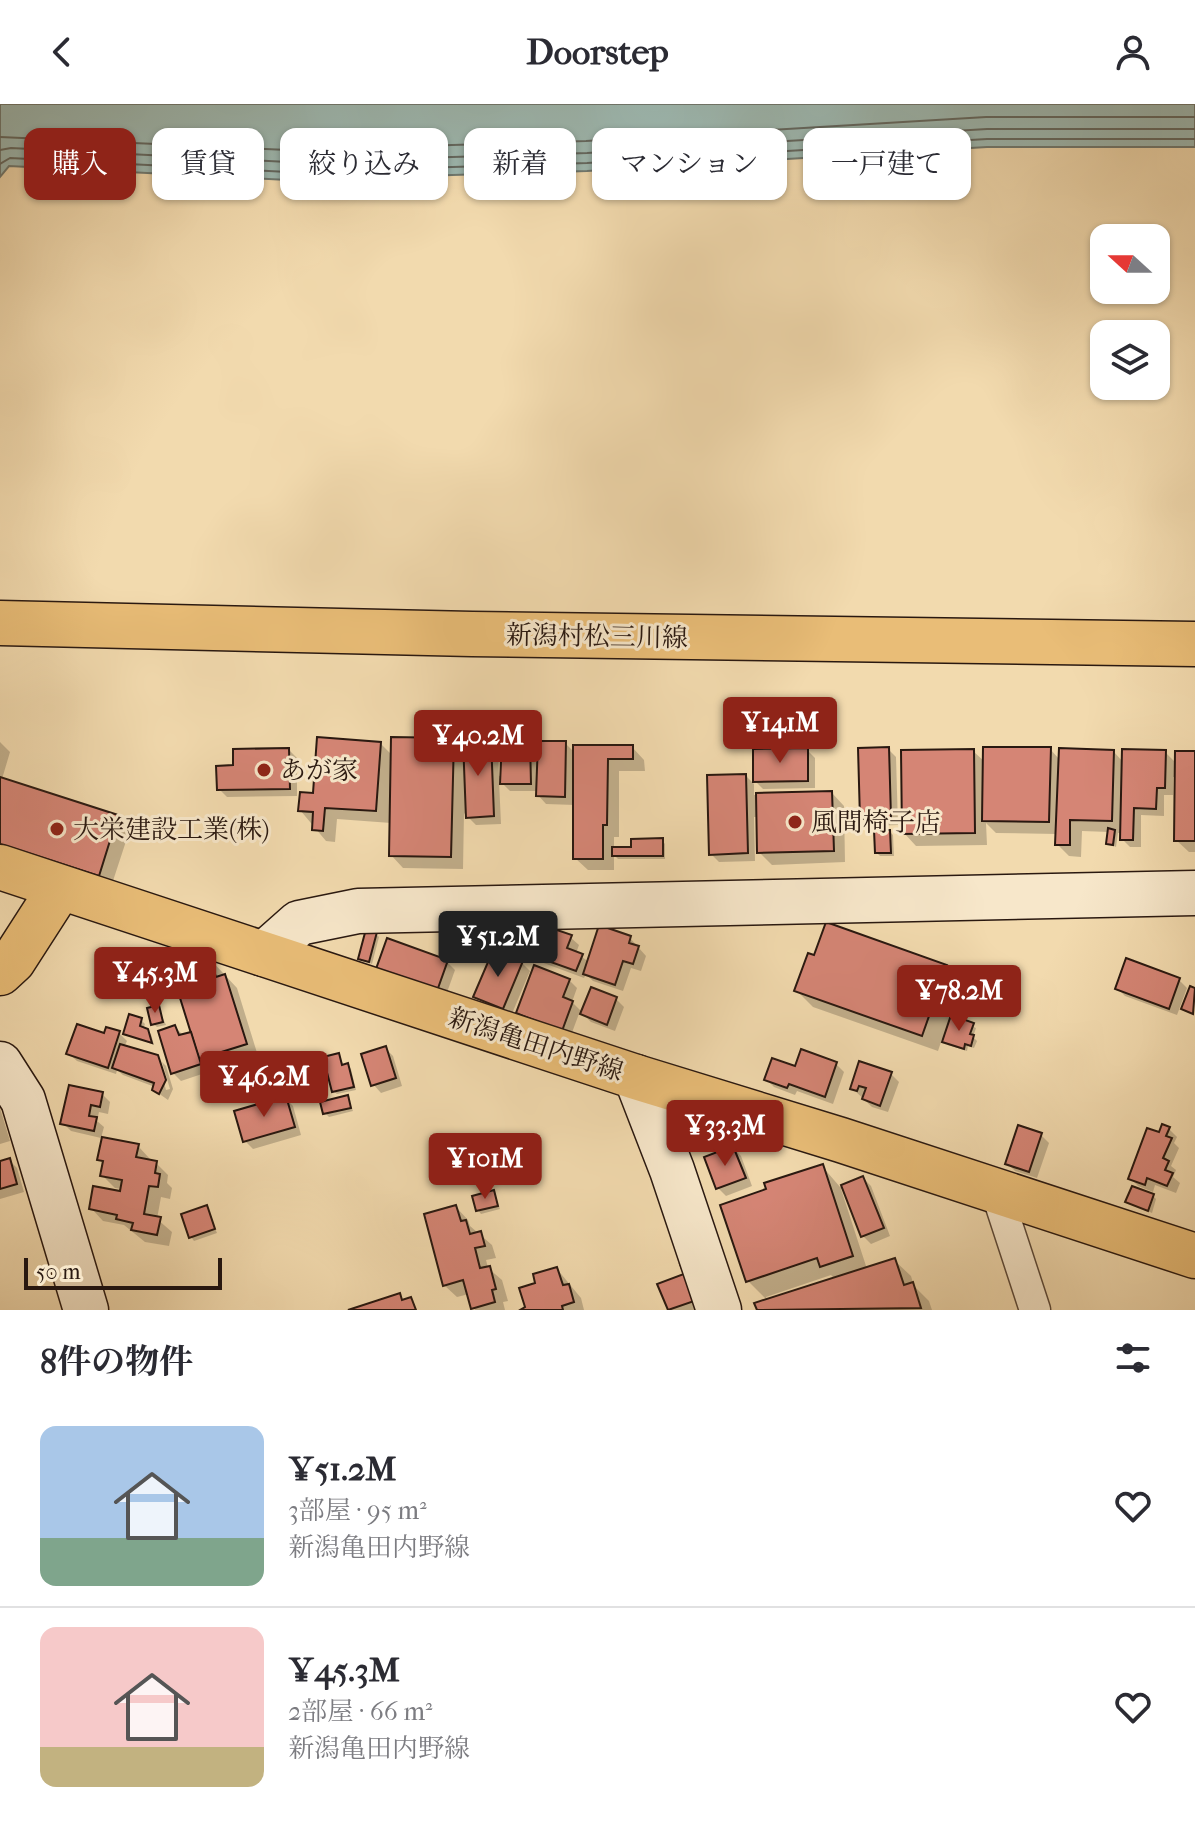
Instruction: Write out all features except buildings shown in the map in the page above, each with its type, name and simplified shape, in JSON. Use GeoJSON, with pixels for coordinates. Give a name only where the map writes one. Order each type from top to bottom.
{"type":"FeatureCollection","features":[{"type":"Feature","properties":{"kind":"main road","name":"新潟村松三川線"},"geometry":{"type":"LineString","coordinates":[[0,623],[472,634],[1195,644]]}},
{"type":"Feature","properties":{"kind":"main road","name":"新潟亀田内野線"},"geometry":{"type":"LineString","coordinates":[[0,867],[636,1077],[841,1140],[1195,1256]]}},
{"type":"Feature","properties":{"kind":"main road"},"geometry":{"type":"LineString","coordinates":[[0,973],[13,961],[60,888]]}},
{"type":"Feature","properties":{"kind":"street"},"geometry":{"type":"LineString","coordinates":[[264,954],[299,923],[358,911],[1195,893]]}},
{"type":"Feature","properties":{"kind":"street"},"geometry":{"type":"LineString","coordinates":[[0,1064],[23,1100],[86,1310]]}},
{"type":"Feature","properties":{"kind":"street"},"geometry":{"type":"LineString","coordinates":[[636,1077],[672,1170],[719,1310]]}},
{"type":"Feature","properties":{"kind":"street"},"geometry":{"type":"LineString","coordinates":[[996,1191],[1035,1310]]}},
{"type":"Feature","properties":{"kind":"water"},"geometry":{"type":"Polygon","coordinates":[[[0,104],[1195,104],[1195,147],[971,148],[971,128],[803,128],[803,158],[787,159],[787,128],[592,128],[592,171],[587,171],[576,171],[576,128],[464,128],[464,175],[448,175],[448,128],[280,128],[280,180],[264,179],[264,128],[152,128],[152,173],[136,172],[136,128],[24,128],[24,167],[9,166],[0,177],[0,104]]]}},
{"type":"Feature","properties":{"kind":"place","name":"あが家"},"geometry":{"type":"Point","coordinates":[264,770]}},
{"type":"Feature","properties":{"kind":"place","name":"風間椅子店"},"geometry":{"type":"Point","coordinates":[795,822]}},
{"type":"Feature","properties":{"kind":"place","name":"大栄建設工業(株)"},"geometry":{"type":"Point","coordinates":[57,829]}}]}
